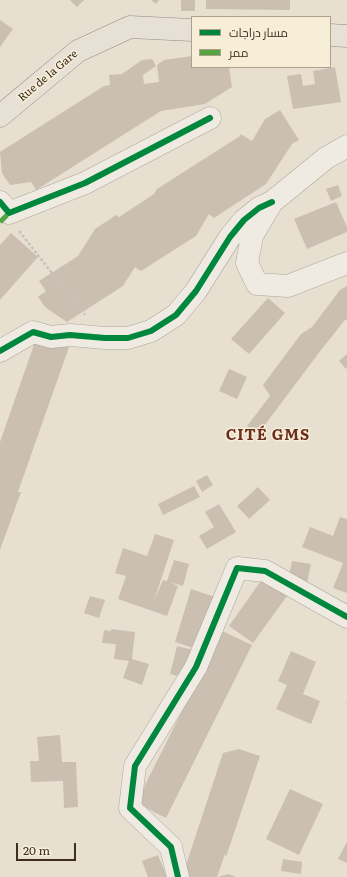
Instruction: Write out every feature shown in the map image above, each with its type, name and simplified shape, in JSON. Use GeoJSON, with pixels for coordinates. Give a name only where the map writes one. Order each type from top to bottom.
{"type":"FeatureCollection","features":[{"type":"Feature","properties":{"kind":"main road","name":"Rue de la Gare"},"geometry":{"type":"LineString","coordinates":[[0,116],[78,51],[130,27],[191,30]]}},
{"type":"Feature","properties":{"kind":"main road"},"geometry":{"type":"LineString","coordinates":[[331,35],[347,36]]}},
{"type":"Feature","properties":{"kind":"street"},"geometry":{"type":"LineString","coordinates":[[3,212],[85,183],[210,118]]}},
{"type":"Feature","properties":{"kind":"street"},"geometry":{"type":"LineString","coordinates":[[0,351],[33,332],[51,337],[70,335],[128,338],[151,331],[176,315],[196,291],[230,236],[244,220],[259,208],[272,202],[326,158],[347,146]]}},
{"type":"Feature","properties":{"kind":"street"},"geometry":{"type":"LineString","coordinates":[[272,202],[252,236],[249,250],[247,264],[257,284],[288,286],[347,263]]}},
{"type":"Feature","properties":{"kind":"street"},"geometry":{"type":"LineString","coordinates":[[178,877],[171,847],[130,808],[135,766],[196,667],[237,568],[265,571],[347,617]]}},
{"type":"Feature","properties":{"kind":"path"},"geometry":{"type":"LineString","coordinates":[[3,212],[105,338]]}},
{"type":"Feature","properties":{"kind":"building"},"geometry":{"type":"Polygon","coordinates":[[[70,0],[84,0],[77,7],[70,0]]]}},
{"type":"Feature","properties":{"kind":"building"},"geometry":{"type":"Polygon","coordinates":[[[151,0],[159,0],[156,4],[151,0]]]}},
{"type":"Feature","properties":{"kind":"building"},"geometry":{"type":"Polygon","coordinates":[[[181,0],[195,0],[195,11],[181,11],[181,0]]]}},
{"type":"Feature","properties":{"kind":"building"},"geometry":{"type":"Polygon","coordinates":[[[206,0],[290,0],[290,10],[206,9],[206,0]]]}},
{"type":"Feature","properties":{"kind":"building"},"geometry":{"type":"Polygon","coordinates":[[[0,20],[13,29],[0,47],[0,20]]]}},
{"type":"Feature","properties":{"kind":"building"},"geometry":{"type":"Polygon","coordinates":[[[191,56],[191,68],[229,68],[232,87],[205,104],[161,111],[36,190],[31,182],[10,185],[2,173],[0,152],[104,86],[110,85],[109,75],[122,74],[142,60],[152,59],[156,66],[143,75],[144,84],[159,82],[157,65],[164,60],[191,56]]]}},
{"type":"Feature","properties":{"kind":"building"},"geometry":{"type":"Polygon","coordinates":[[[335,67],[341,102],[293,109],[287,76],[301,74],[303,86],[315,84],[313,71],[335,67]]]}},
{"type":"Feature","properties":{"kind":"building"},"geometry":{"type":"Polygon","coordinates":[[[280,110],[299,140],[292,144],[266,184],[214,218],[209,214],[196,236],[141,271],[135,267],[123,286],[67,322],[45,307],[38,297],[46,291],[39,281],[78,256],[95,229],[116,215],[119,217],[154,194],[157,189],[241,134],[252,141],[265,119],[280,110]]]}},
{"type":"Feature","properties":{"kind":"building"},"geometry":{"type":"Polygon","coordinates":[[[338,185],[342,196],[331,201],[326,189],[338,185]]]}},
{"type":"Feature","properties":{"kind":"building"},"geometry":{"type":"Polygon","coordinates":[[[336,202],[347,227],[347,232],[307,249],[294,219],[336,202]]]}},
{"type":"Feature","properties":{"kind":"building"},"geometry":{"type":"Polygon","coordinates":[[[11,233],[38,257],[0,300],[0,245],[11,233]]]}},
{"type":"Feature","properties":{"kind":"building"},"geometry":{"type":"Polygon","coordinates":[[[347,286],[347,319],[318,354],[258,434],[247,426],[270,396],[263,385],[301,334],[312,327],[340,290],[347,286]]]}},
{"type":"Feature","properties":{"kind":"building"},"geometry":{"type":"Polygon","coordinates":[[[268,298],[285,313],[249,354],[231,339],[268,298]]]}},
{"type":"Feature","properties":{"kind":"building"},"geometry":{"type":"Polygon","coordinates":[[[37,336],[69,347],[18,492],[21,492],[0,550],[0,442],[37,336]]]}},
{"type":"Feature","properties":{"kind":"building"},"geometry":{"type":"Polygon","coordinates":[[[347,354],[347,368],[346,369],[339,361],[347,354]]]}},
{"type":"Feature","properties":{"kind":"building"},"geometry":{"type":"Polygon","coordinates":[[[229,369],[247,377],[237,399],[219,391],[229,369]]]}},
{"type":"Feature","properties":{"kind":"building"},"geometry":{"type":"Polygon","coordinates":[[[207,475],[213,485],[202,492],[196,481],[207,475]]]}},
{"type":"Feature","properties":{"kind":"building"},"geometry":{"type":"Polygon","coordinates":[[[194,486],[200,497],[163,515],[158,504],[194,486]]]}},
{"type":"Feature","properties":{"kind":"building"},"geometry":{"type":"Polygon","coordinates":[[[258,487],[270,500],[249,519],[237,506],[258,487]]]}},
{"type":"Feature","properties":{"kind":"building"},"geometry":{"type":"Polygon","coordinates":[[[219,504],[236,532],[207,549],[199,536],[214,527],[205,512],[219,504]]]}},
{"type":"Feature","properties":{"kind":"building"},"geometry":{"type":"Polygon","coordinates":[[[340,517],[347,519],[347,593],[333,588],[343,563],[302,547],[310,527],[333,536],[340,517]]]}},
{"type":"Feature","properties":{"kind":"building"},"geometry":{"type":"Polygon","coordinates":[[[155,534],[174,540],[154,601],[163,580],[167,581],[174,560],[189,564],[183,586],[170,582],[178,586],[167,616],[118,599],[126,576],[115,573],[123,548],[147,556],[155,534]]]}},
{"type":"Feature","properties":{"kind":"building"},"geometry":{"type":"Polygon","coordinates":[[[292,561],[311,564],[307,583],[288,580],[292,561]]]}},
{"type":"Feature","properties":{"kind":"building"},"geometry":{"type":"Polygon","coordinates":[[[263,578],[287,596],[253,643],[229,626],[263,578]]]}},
{"type":"Feature","properties":{"kind":"building"},"geometry":{"type":"Polygon","coordinates":[[[191,589],[215,597],[199,650],[175,642],[191,589]]]}},
{"type":"Feature","properties":{"kind":"building"},"geometry":{"type":"Polygon","coordinates":[[[90,596],[105,600],[99,618],[84,613],[90,596]]]}},
{"type":"Feature","properties":{"kind":"building"},"geometry":{"type":"Polygon","coordinates":[[[111,629],[135,632],[132,659],[149,664],[142,685],[123,678],[129,661],[114,659],[116,644],[102,643],[104,630],[111,631],[111,629]]]}},
{"type":"Feature","properties":{"kind":"building"},"geometry":{"type":"Polygon","coordinates":[[[222,631],[252,645],[166,818],[136,803],[222,631]]]}},
{"type":"Feature","properties":{"kind":"building"},"geometry":{"type":"Polygon","coordinates":[[[177,646],[193,650],[186,678],[170,674],[177,646]]]}},
{"type":"Feature","properties":{"kind":"building"},"geometry":{"type":"Polygon","coordinates":[[[291,651],[316,662],[303,694],[320,701],[311,724],[276,709],[287,685],[278,681],[291,651]]]}},
{"type":"Feature","properties":{"kind":"building"},"geometry":{"type":"Polygon","coordinates":[[[60,735],[62,762],[76,762],[78,807],[64,808],[63,781],[31,782],[30,761],[39,761],[37,737],[60,735]]]}},
{"type":"Feature","properties":{"kind":"building"},"geometry":{"type":"Polygon","coordinates":[[[239,749],[260,756],[226,857],[225,854],[217,877],[182,877],[223,753],[239,749]]]}},
{"type":"Feature","properties":{"kind":"building"},"geometry":{"type":"Polygon","coordinates":[[[290,789],[323,804],[299,855],[266,839],[290,789]]]}},
{"type":"Feature","properties":{"kind":"building"},"geometry":{"type":"Polygon","coordinates":[[[347,842],[347,863],[338,859],[347,842]]]}},
{"type":"Feature","properties":{"kind":"building"},"geometry":{"type":"Polygon","coordinates":[[[158,855],[167,877],[148,877],[142,861],[158,855]]]}},
{"type":"Feature","properties":{"kind":"building"},"geometry":{"type":"Polygon","coordinates":[[[283,859],[302,862],[301,874],[281,871],[283,859]]]}},
{"type":"Feature","properties":{"kind":"building"},"geometry":{"type":"Polygon","coordinates":[[[228,874],[236,877],[218,877],[228,874]]]}},
{"type":"Feature","properties":{"kind":"marked path"},"geometry":{"type":"LineString","coordinates":[[0,222],[9,213]]}},
{"type":"Feature","properties":{"kind":"cycle path"},"geometry":{"type":"LineString","coordinates":[[0,202],[9,213],[85,183],[210,118]]}},
{"type":"Feature","properties":{"kind":"cycle path"},"geometry":{"type":"LineString","coordinates":[[0,351],[33,332],[51,337],[70,335],[128,338],[151,331],[176,315],[196,291],[230,237],[244,220],[259,208],[272,202]]}},
{"type":"Feature","properties":{"kind":"cycle path"},"geometry":{"type":"LineString","coordinates":[[178,877],[171,847],[130,808],[135,766],[196,667],[237,568],[265,571],[347,617]]}},
{"type":"Feature","properties":{"kind":"district","name":"CITÉ GMS"},"geometry":{"type":"Point","coordinates":[268,436]}}]}
